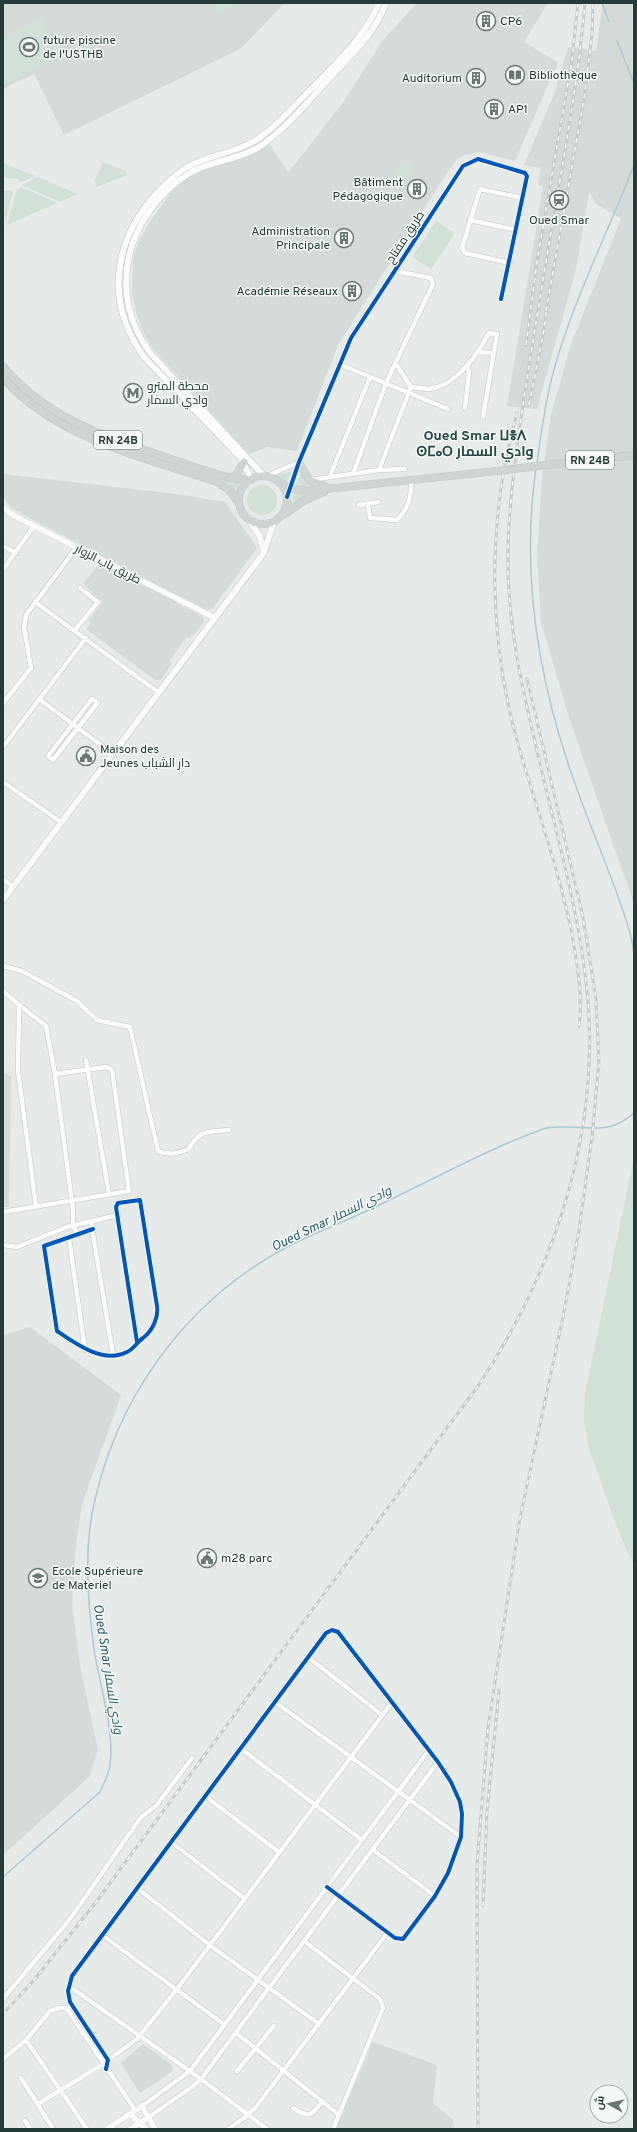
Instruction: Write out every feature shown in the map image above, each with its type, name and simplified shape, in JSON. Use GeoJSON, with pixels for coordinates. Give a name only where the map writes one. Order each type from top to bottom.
{"type":"FeatureCollection","features":[{"type":"Feature","properties":{"kind":"main road"},"geometry":{"type":"LineString","coordinates":[[251,480],[244,462],[145,358],[133,340],[120,302],[118,288],[122,256],[133,226],[161,189],[186,168],[242,148],[263,136],[279,122],[358,38],[373,16],[379,3]]}},
{"type":"Feature","properties":{"kind":"main road"},"geometry":{"type":"LineString","coordinates":[[386,3],[378,21],[363,42],[284,126],[252,150],[238,157],[195,170],[171,188],[157,203],[138,228],[125,274],[127,301],[134,326],[139,337],[151,354],[265,476],[290,488],[307,491],[411,480]]}},
{"type":"Feature","properties":{"kind":"main road","name":"RN 24B"},"geometry":{"type":"LineString","coordinates":[[3,366],[21,386],[43,404],[67,420],[110,437],[230,478],[251,480]]}},
{"type":"Feature","properties":{"kind":"main road"},"geometry":{"type":"LineString","coordinates":[[3,378],[39,411],[64,426],[94,440],[217,482],[229,490],[239,503],[244,515],[259,535],[264,551]]}},
{"type":"Feature","properties":{"kind":"main road"},"geometry":{"type":"LineString","coordinates":[[94,440],[100,433]]}},
{"type":"Feature","properties":{"kind":"main road"},"geometry":{"type":"LineString","coordinates":[[106,444],[110,437]]}},
{"type":"Feature","properties":{"kind":"main road","name":"RN 24B"},"geometry":{"type":"LineString","coordinates":[[411,480],[634,455]]}},
{"type":"Feature","properties":{"kind":"main road"},"geometry":{"type":"LineString","coordinates":[[230,478],[237,474],[244,462]]}},
{"type":"Feature","properties":{"kind":"main road"},"geometry":{"type":"LineString","coordinates":[[299,462],[309,480],[331,488]]}},
{"type":"Feature","properties":{"kind":"main road"},"geometry":{"type":"LineString","coordinates":[[239,503],[242,490],[251,480],[265,476]]}},
{"type":"Feature","properties":{"kind":"main road"},"geometry":{"type":"LineString","coordinates":[[3,900],[264,551],[277,520],[285,512],[287,497],[280,483]]}},
{"type":"Feature","properties":{"kind":"main road"},"geometry":{"type":"LineString","coordinates":[[249,520],[261,524],[277,520],[289,509],[331,488]]}},
{"type":"Feature","properties":{"kind":"street","name":"طريق مفتاح"},"geometry":{"type":"LineString","coordinates":[[287,497],[299,462],[351,338],[463,166],[470,161],[478,159],[525,173],[527,176],[502,299]]}},
{"type":"Feature","properties":{"kind":"street"},"geometry":{"type":"LineString","coordinates":[[510,263],[463,251],[462,248],[480,189],[522,198]]}},
{"type":"Feature","properties":{"kind":"street"},"geometry":{"type":"LineString","coordinates":[[470,220],[516,230]]}},
{"type":"Feature","properties":{"kind":"street"},"geometry":{"type":"LineString","coordinates":[[353,474],[386,383],[433,284],[431,278],[396,271]]}},
{"type":"Feature","properties":{"kind":"street"},"geometry":{"type":"LineString","coordinates":[[411,387],[428,389],[437,388],[451,380],[479,352],[489,333],[497,334],[483,417]]}},
{"type":"Feature","properties":{"kind":"street"},"geometry":{"type":"LineString","coordinates":[[479,352],[493,353]]}},
{"type":"Feature","properties":{"kind":"street"},"geometry":{"type":"LineString","coordinates":[[339,364],[448,410]]}},
{"type":"Feature","properties":{"kind":"street"},"geometry":{"type":"LineString","coordinates":[[396,364],[411,387]]}},
{"type":"Feature","properties":{"kind":"street"},"geometry":{"type":"LineString","coordinates":[[465,408],[469,373],[467,365]]}},
{"type":"Feature","properties":{"kind":"street"},"geometry":{"type":"LineString","coordinates":[[330,476],[370,376]]}},
{"type":"Feature","properties":{"kind":"street"},"geometry":{"type":"LineString","coordinates":[[379,470],[411,387]]}},
{"type":"Feature","properties":{"kind":"street"},"geometry":{"type":"LineString","coordinates":[[265,476],[299,462]]}},
{"type":"Feature","properties":{"kind":"street"},"geometry":{"type":"LineString","coordinates":[[309,480],[379,470],[405,469]]}},
{"type":"Feature","properties":{"kind":"street"},"geometry":{"type":"LineString","coordinates":[[368,504],[370,518],[397,520],[404,514],[407,506],[412,491],[411,480]]}},
{"type":"Feature","properties":{"kind":"street"},"geometry":{"type":"LineString","coordinates":[[359,506],[378,502]]}},
{"type":"Feature","properties":{"kind":"street","name":"طريق باب الزوار"},"geometry":{"type":"LineString","coordinates":[[3,507],[34,526],[76,548],[215,618]]}},
{"type":"Feature","properties":{"kind":"street"},"geometry":{"type":"LineString","coordinates":[[3,570],[34,526]]}},
{"type":"Feature","properties":{"kind":"street"},"geometry":{"type":"LineString","coordinates":[[3,546],[16,553]]}},
{"type":"Feature","properties":{"kind":"street"},"geometry":{"type":"LineString","coordinates":[[3,703],[31,668],[24,627],[26,615],[76,548]]}},
{"type":"Feature","properties":{"kind":"street"},"geometry":{"type":"LineString","coordinates":[[75,630],[98,602],[80,588]]}},
{"type":"Feature","properties":{"kind":"street"},"geometry":{"type":"LineString","coordinates":[[35,602],[158,692]]}},
{"type":"Feature","properties":{"kind":"street"},"geometry":{"type":"LineString","coordinates":[[3,747],[86,638]]}},
{"type":"Feature","properties":{"kind":"street"},"geometry":{"type":"LineString","coordinates":[[39,699],[113,754]]}},
{"type":"Feature","properties":{"kind":"street"},"geometry":{"type":"LineString","coordinates":[[92,699],[98,702],[78,728],[53,760],[48,756],[92,699]]}},
{"type":"Feature","properties":{"kind":"street"},"geometry":{"type":"LineString","coordinates":[[3,782],[61,822]]}},
{"type":"Feature","properties":{"kind":"street"},"geometry":{"type":"LineString","coordinates":[[3,879],[13,887]]}},
{"type":"Feature","properties":{"kind":"street"},"geometry":{"type":"LineString","coordinates":[[3,966],[22,971],[77,1001],[97,1020],[130,1027],[158,1151],[165,1154],[180,1152],[189,1149],[195,1137],[202,1133],[229,1130]]}},
{"type":"Feature","properties":{"kind":"street"},"geometry":{"type":"LineString","coordinates":[[3,991],[46,1026],[55,1074],[73,1226],[78,1235]]}},
{"type":"Feature","properties":{"kind":"street"},"geometry":{"type":"LineString","coordinates":[[19,1005],[18,1071],[36,1206]]}},
{"type":"Feature","properties":{"kind":"street"},"geometry":{"type":"LineString","coordinates":[[86,1060],[89,1070],[109,1194]]}},
{"type":"Feature","properties":{"kind":"street"},"geometry":{"type":"LineString","coordinates":[[3,1212],[126,1192],[130,1188],[113,1078],[110,1068],[55,1074]]}},
{"type":"Feature","properties":{"kind":"street"},"geometry":{"type":"LineString","coordinates":[[93,1229],[44,1246],[57,1331],[85,1350],[94,1353],[113,1355],[126,1353],[134,1348],[137,1342],[145,1336],[156,1321],[158,1313],[140,1200],[118,1203],[116,1207],[137,1342]]}},
{"type":"Feature","properties":{"kind":"street"},"geometry":{"type":"LineString","coordinates":[[3,1245],[17,1247],[73,1226],[118,1215]]}},
{"type":"Feature","properties":{"kind":"street"},"geometry":{"type":"LineString","coordinates":[[91,1222],[113,1355]]}},
{"type":"Feature","properties":{"kind":"street"},"geometry":{"type":"LineString","coordinates":[[69,1238],[85,1350]]}},
{"type":"Feature","properties":{"kind":"street"},"geometry":{"type":"LineString","coordinates":[[106,2069],[107,2058],[72,2006],[69,1996],[69,1986],[74,1972],[326,1633],[335,1630],[392,1701],[438,1762],[451,1782],[460,1802],[462,1814],[461,1837],[448,1874],[436,1896],[406,1937],[398,1939],[327,1887]]}},
{"type":"Feature","properties":{"kind":"street"},"geometry":{"type":"LineString","coordinates":[[308,1657],[382,1715]]}},
{"type":"Feature","properties":{"kind":"street"},"geometry":{"type":"LineString","coordinates":[[38,2104],[61,2091],[140,2035],[211,1946],[392,1701]]}},
{"type":"Feature","properties":{"kind":"street"},"geometry":{"type":"LineString","coordinates":[[275,1702],[409,1801],[461,1837]]}},
{"type":"Feature","properties":{"kind":"street"},"geometry":{"type":"LineString","coordinates":[[240,1748],[362,1840]]}},
{"type":"Feature","properties":{"kind":"street"},"geometry":{"type":"LineString","coordinates":[[107,2129],[190,2071],[429,1750]]}},
{"type":"Feature","properties":{"kind":"street"},"geometry":{"type":"LineString","coordinates":[[3,1999],[70,1919],[142,1817],[156,1806],[192,1758]]}},
{"type":"Feature","properties":{"kind":"street"},"geometry":{"type":"LineString","coordinates":[[130,2129],[192,2087],[201,2079],[438,1762]]}},
{"type":"Feature","properties":{"kind":"street"},"geometry":{"type":"LineString","coordinates":[[205,1796],[279,1852]]}},
{"type":"Feature","properties":{"kind":"street"},"geometry":{"type":"LineString","coordinates":[[171,1842],[245,1899]]}},
{"type":"Feature","properties":{"kind":"street"},"geometry":{"type":"LineString","coordinates":[[373,1850],[436,1896]]}},
{"type":"Feature","properties":{"kind":"street"},"geometry":{"type":"LineString","coordinates":[[137,1888],[211,1946],[319,2024]]}},
{"type":"Feature","properties":{"kind":"street"},"geometry":{"type":"LineString","coordinates":[[228,2129],[249,2114],[388,1932]]}},
{"type":"Feature","properties":{"kind":"street"},"geometry":{"type":"LineString","coordinates":[[102,1935],[225,2025]]}},
{"type":"Feature","properties":{"kind":"street"},"geometry":{"type":"LineString","coordinates":[[304,1941],[380,1999],[383,2006],[340,2115],[333,2129]]}},
{"type":"Feature","properties":{"kind":"street"},"geometry":{"type":"LineString","coordinates":[[69,1986],[140,2035],[268,2129]]}},
{"type":"Feature","properties":{"kind":"street"},"geometry":{"type":"LineString","coordinates":[[3,2059],[26,2040],[50,2011],[59,2008],[67,2009],[72,2006]]}},
{"type":"Feature","properties":{"kind":"street"},"geometry":{"type":"LineString","coordinates":[[67,2009],[102,2062],[139,2124],[146,2129]]}},
{"type":"Feature","properties":{"kind":"street"},"geometry":{"type":"LineString","coordinates":[[237,2071],[257,2049],[274,2026]]}},
{"type":"Feature","properties":{"kind":"street"},"geometry":{"type":"LineString","coordinates":[[235,2032],[340,2115]]}},
{"type":"Feature","properties":{"kind":"street"},"geometry":{"type":"LineString","coordinates":[[26,2040],[87,2129]]}},
{"type":"Feature","properties":{"kind":"street"},"geometry":{"type":"LineString","coordinates":[[21,2078],[52,2127]]}},
{"type":"Feature","properties":{"kind":"street"},"geometry":{"type":"LineString","coordinates":[[293,2108],[304,2115],[313,2114],[323,2102]]}},
{"type":"Feature","properties":{"kind":"street"},"geometry":{"type":"LineString","coordinates":[[142,2106],[155,2129]]}},
{"type":"Feature","properties":{"kind":"street"},"geometry":{"type":"LineString","coordinates":[[25,2121],[30,2129]]}},
{"type":"Feature","properties":{"kind":"shaded area"},"geometry":{"type":"Polygon","coordinates":[[[3,3],[285,3],[240,49],[64,135],[34,74],[3,89],[3,3]]]}},
{"type":"Feature","properties":{"kind":"shaded area"},"geometry":{"type":"Polygon","coordinates":[[[213,3],[242,3],[218,14],[213,3]]]}},
{"type":"Feature","properties":{"kind":"shaded area"},"geometry":{"type":"Polygon","coordinates":[[[417,3],[548,3],[524,42],[557,62],[557,68],[554,71],[515,161],[480,152],[465,155],[457,160],[446,174],[338,345],[297,451],[267,447],[249,454],[154,350],[143,332],[132,294],[133,259],[139,241],[151,220],[173,190],[187,178],[201,170],[250,155],[269,143],[288,173],[345,100],[382,41],[417,3]]]}},
{"type":"Feature","properties":{"kind":"shaded area"},"geometry":{"type":"Polygon","coordinates":[[[603,3],[634,3],[634,904],[570,721],[541,622],[537,556],[542,477],[551,415],[570,347],[621,219],[596,204],[589,192],[576,269],[537,409],[507,406],[543,187],[538,184],[541,168],[524,165],[555,92],[568,47],[596,51],[603,3]]]}},
{"type":"Feature","properties":{"kind":"shaded area","name":"future piscine de l'USTHB"},"geometry":{"type":"Polygon","coordinates":[[[41,19],[59,57],[3,85],[3,37],[41,19]]]}},
{"type":"Feature","properties":{"kind":"shaded area"},"geometry":{"type":"Polygon","coordinates":[[[403,159],[416,166],[402,192],[389,185],[403,159]]]}},
{"type":"Feature","properties":{"kind":"shaded area"},"geometry":{"type":"Polygon","coordinates":[[[103,162],[126,171],[127,175],[96,187],[95,180],[103,162]]]}},
{"type":"Feature","properties":{"kind":"shaded area"},"geometry":{"type":"Polygon","coordinates":[[[3,163],[35,176],[21,182],[17,178],[10,179],[3,176],[3,163]]]}},
{"type":"Feature","properties":{"kind":"shaded area"},"geometry":{"type":"Polygon","coordinates":[[[37,177],[78,194],[60,202],[22,185],[37,177]]]}},
{"type":"Feature","properties":{"kind":"shaded area"},"geometry":{"type":"Polygon","coordinates":[[[21,187],[57,203],[7,225],[16,192],[21,187]]]}},
{"type":"Feature","properties":{"kind":"shaded area"},"geometry":{"type":"Polygon","coordinates":[[[9,190],[13,192],[5,223],[3,192],[9,190]]]}},
{"type":"Feature","properties":{"kind":"shaded area"},"geometry":{"type":"Polygon","coordinates":[[[436,221],[455,233],[431,269],[412,257],[436,221]]]}},
{"type":"Feature","properties":{"kind":"shaded area"},"geometry":{"type":"Polygon","coordinates":[[[292,471],[286,483],[277,475],[292,471]]]}},
{"type":"Feature","properties":{"kind":"shaded area"},"geometry":{"type":"Polygon","coordinates":[[[301,473],[313,487],[295,486],[301,473]]]}},
{"type":"Feature","properties":{"kind":"shaded area"},"geometry":{"type":"Polygon","coordinates":[[[3,474],[176,494],[225,502],[257,548],[213,608],[208,610],[178,595],[176,603],[202,616],[204,622],[192,637],[186,638],[170,660],[171,665],[161,680],[155,680],[86,629],[91,623],[88,621],[103,602],[83,584],[100,563],[149,589],[152,582],[22,514],[20,511],[19,512],[11,508],[3,496],[3,474]]]}},
{"type":"Feature","properties":{"kind":"shaded area"},"geometry":{"type":"Polygon","coordinates":[[[214,476],[225,480],[241,481],[235,492],[228,484],[213,477],[214,476]]]}},
{"type":"Feature","properties":{"kind":"shaded area"},"geometry":{"type":"Polygon","coordinates":[[[262,485],[268,486],[276,494],[276,506],[268,514],[262,515],[256,514],[248,506],[247,500],[248,494],[256,486],[262,485]]]}},
{"type":"Feature","properties":{"kind":"shaded area"},"geometry":{"type":"Polygon","coordinates":[[[293,494],[307,495],[291,506],[293,494]]]}},
{"type":"Feature","properties":{"kind":"shaded area"},"geometry":{"type":"Polygon","coordinates":[[[3,1073],[11,1076],[9,1207],[3,1207],[3,1073]]]}},
{"type":"Feature","properties":{"kind":"shaded area"},"geometry":{"type":"Polygon","coordinates":[[[634,1157],[634,1565],[620,1535],[589,1449],[584,1422],[585,1394],[634,1157]]]}},
{"type":"Feature","properties":{"kind":"shaded area","name":"Ecole Supérieure de Materiel"},"geometry":{"type":"Polygon","coordinates":[[[30,1327],[121,1395],[82,1504],[75,1553],[72,1604],[80,1665],[98,1750],[89,1777],[3,1855],[3,1335],[30,1327]]]}},
{"type":"Feature","properties":{"kind":"shaded area"},"geometry":{"type":"Polygon","coordinates":[[[373,2042],[437,2065],[433,2103],[453,2120],[455,2129],[336,2129],[373,2042]]]}},
{"type":"Feature","properties":{"kind":"shaded area"},"geometry":{"type":"Polygon","coordinates":[[[143,2044],[172,2065],[173,2071],[140,2093],[121,2063],[143,2044]]]}},
{"type":"Feature","properties":{"kind":"waterway"},"geometry":{"type":"LineString","coordinates":[[602,3],[609,22]]}},
{"type":"Feature","properties":{"kind":"waterway"},"geometry":{"type":"LineString","coordinates":[[617,41],[634,83]]}},
{"type":"Feature","properties":{"kind":"waterway"},"geometry":{"type":"LineString","coordinates":[[537,464],[549,390],[563,340],[634,165]]}},
{"type":"Feature","properties":{"kind":"waterway"},"geometry":{"type":"LineString","coordinates":[[536,468],[530,551],[532,592],[544,673],[553,713],[565,753],[578,792],[624,914],[634,955]]}},
{"type":"Feature","properties":{"kind":"waterway","name":"Oued Smar وادي السمار"},"geometry":{"type":"LineString","coordinates":[[3,1877],[100,1792],[107,1775],[110,1764],[110,1737],[106,1707],[94,1649],[88,1582],[88,1548],[92,1514],[102,1472],[117,1432],[136,1394],[159,1358],[186,1326],[216,1296],[250,1270],[287,1247],[371,1209],[482,1155],[543,1129],[549,1127],[606,1127],[621,1122],[634,1113]]}},
{"type":"Feature","properties":{"kind":"railway"},"geometry":{"type":"LineString","coordinates":[[526,345],[537,261],[572,60],[578,3]]}},
{"type":"Feature","properties":{"kind":"railway"},"geometry":{"type":"LineString","coordinates":[[3,2014],[35,1979],[96,1902],[478,1386],[506,1340],[531,1293],[551,1244],[568,1193],[580,1141],[587,1088],[589,1035],[586,981],[570,887],[533,735],[521,678],[509,590],[508,540],[511,497],[525,391],[571,114],[585,3]]}},
{"type":"Feature","properties":{"kind":"railway"},"geometry":{"type":"LineString","coordinates":[[546,311],[584,99],[592,34],[593,3]]}},
{"type":"Feature","properties":{"kind":"railway"},"geometry":{"type":"LineString","coordinates":[[529,405],[547,307]]}},
{"type":"Feature","properties":{"kind":"railway"},"geometry":{"type":"LineString","coordinates":[[517,413],[507,454],[500,497],[496,539],[495,582],[497,625],[509,710],[557,872],[569,920],[580,986],[579,1026]]}},
{"type":"Feature","properties":{"kind":"railway"},"geometry":{"type":"LineString","coordinates":[[478,2129],[477,1865],[488,1728],[520,1518],[563,1317],[579,1230],[592,1137],[599,1062],[596,999],[583,917],[527,679]]}},
{"type":"Feature","properties":{"kind":"railway"},"geometry":{"type":"LineString","coordinates":[[483,1906],[487,1811],[499,1690]]}},
{"type":"Feature","properties":{"kind":"cycle path"},"geometry":{"type":"LineString","coordinates":[[287,497],[299,462],[351,338],[463,166],[478,159],[525,173],[527,176],[501,299]]}},
{"type":"Feature","properties":{"kind":"cycle path"},"geometry":{"type":"LineString","coordinates":[[93,1229],[44,1246],[57,1331],[81,1347],[109,1356],[118,1355],[129,1351],[152,1328],[156,1320],[157,1306],[140,1200],[118,1203],[116,1207],[137,1342]]}},
{"type":"Feature","properties":{"kind":"cycle path"},"geometry":{"type":"LineString","coordinates":[[106,2069],[108,2060],[70,2002],[68,1991],[72,1976],[326,1633],[332,1630],[338,1632],[438,1762],[451,1782],[460,1802],[462,1814],[461,1837],[448,1873],[435,1896],[403,1939],[395,1938],[327,1887]]}},
{"type":"Feature","properties":{"kind":"place","name":"CP6"},"geometry":{"type":"Point","coordinates":[486,21]}},
{"type":"Feature","properties":{"kind":"place","name":"future piscine de l'USTHB"},"geometry":{"type":"Point","coordinates":[29,47]}},
{"type":"Feature","properties":{"kind":"place","name":"Bibliothèque"},"geometry":{"type":"Point","coordinates":[515,75]}},
{"type":"Feature","properties":{"kind":"place","name":"Auditorium"},"geometry":{"type":"Point","coordinates":[476,78]}},
{"type":"Feature","properties":{"kind":"place","name":"AP1"},"geometry":{"type":"Point","coordinates":[494,109]}},
{"type":"Feature","properties":{"kind":"place","name":"Bâtiment Pédagogique"},"geometry":{"type":"Point","coordinates":[417,189]}},
{"type":"Feature","properties":{"kind":"place","name":"Oued Smar"},"geometry":{"type":"Point","coordinates":[559,200]}},
{"type":"Feature","properties":{"kind":"place","name":"Administration Principale"},"geometry":{"type":"Point","coordinates":[344,238]}},
{"type":"Feature","properties":{"kind":"place","name":"Académie Réseaux"},"geometry":{"type":"Point","coordinates":[352,291]}},
{"type":"Feature","properties":{"kind":"place","name":"محطة المترو وادي السمار"},"geometry":{"type":"Point","coordinates":[133,393]}},
{"type":"Feature","properties":{"kind":"place","name":"Maison des Jeunes دار الشباب"},"geometry":{"type":"Point","coordinates":[86,756]}},
{"type":"Feature","properties":{"kind":"place","name":"m28 parc"},"geometry":{"type":"Point","coordinates":[207,1558]}},
{"type":"Feature","properties":{"kind":"place","name":"Ecole Supérieure de Materiel"},"geometry":{"type":"Point","coordinates":[38,1578]}},
{"type":"Feature","properties":{"kind":"district","name":"Oued Smar ⵡⴻⴷ ⵙⵎⴰⵔ وادي السمار"},"geometry":{"type":"Point","coordinates":[475,444]}}]}
